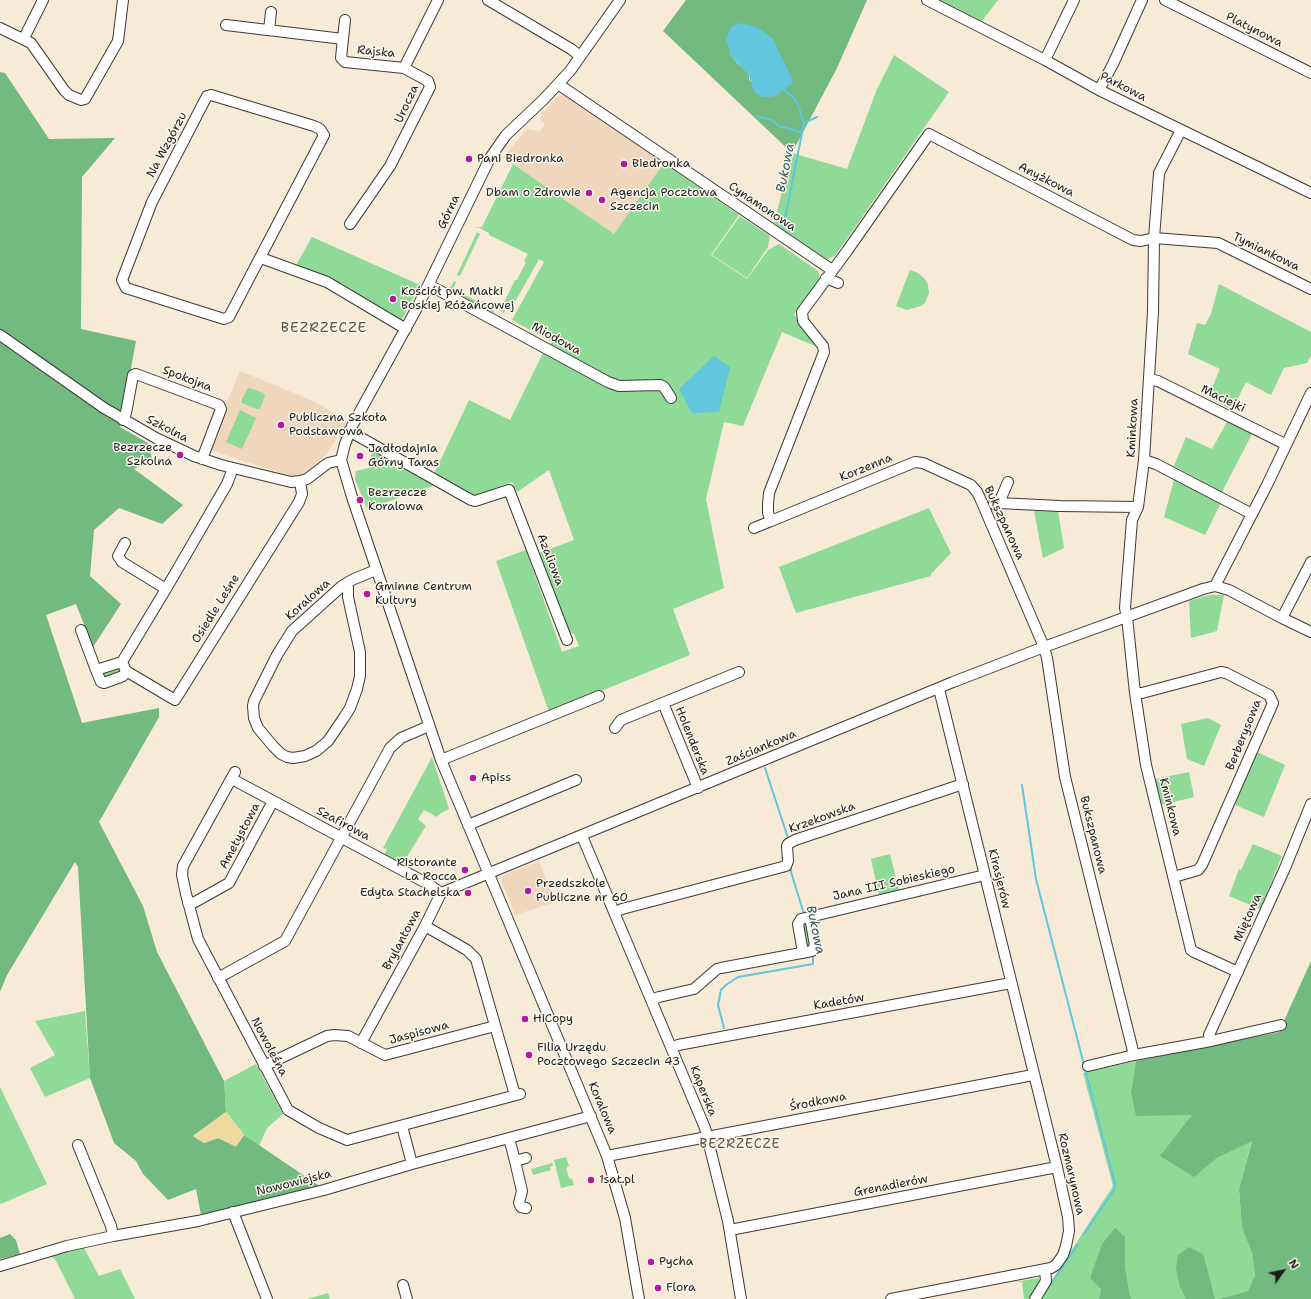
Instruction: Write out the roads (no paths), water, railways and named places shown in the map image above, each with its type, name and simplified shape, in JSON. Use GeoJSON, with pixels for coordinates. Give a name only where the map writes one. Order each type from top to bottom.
{"type":"FeatureCollection","features":[{"type":"Feature","properties":{"kind":"street"},"geometry":{"type":"LineString","coordinates":[[24,38],[43,0]]}},
{"type":"Feature","properties":{"kind":"street"},"geometry":{"type":"LineString","coordinates":[[0,28],[24,38],[33,46],[66,93],[81,100],[85,99],[118,41],[123,0]]}},
{"type":"Feature","properties":{"kind":"street","name":"Urocza"},"geometry":{"type":"LineString","coordinates":[[350,224],[390,166],[430,87],[428,81],[404,68],[438,0]]}},
{"type":"Feature","properties":{"kind":"street"},"geometry":{"type":"LineString","coordinates":[[488,0],[571,49],[580,56]]}},
{"type":"Feature","properties":{"kind":"street","name":"Górna"},"geometry":{"type":"LineString","coordinates":[[341,460],[349,431],[429,285],[482,173],[496,148],[506,135],[558,84],[620,0]]}},
{"type":"Feature","properties":{"kind":"street","name":"Parkowa"},"geometry":{"type":"LineString","coordinates":[[927,0],[1045,60],[1099,90],[1311,193]]}},
{"type":"Feature","properties":{"kind":"street"},"geometry":{"type":"LineString","coordinates":[[1045,60],[1074,0]]}},
{"type":"Feature","properties":{"kind":"street"},"geometry":{"type":"LineString","coordinates":[[1099,90],[1142,0]]}},
{"type":"Feature","properties":{"kind":"street","name":"Platynowa"},"geometry":{"type":"LineString","coordinates":[[1165,0],[1311,73]]}},
{"type":"Feature","properties":{"kind":"street"},"geometry":{"type":"LineString","coordinates":[[269,30],[271,12]]}},
{"type":"Feature","properties":{"kind":"street","name":"Rajska"},"geometry":{"type":"LineString","coordinates":[[345,20],[342,58],[345,62],[404,68]]}},
{"type":"Feature","properties":{"kind":"street","name":"Rajska"},"geometry":{"type":"LineString","coordinates":[[226,25],[343,39]]}},
{"type":"Feature","properties":{"kind":"street","name":"Cynamonowa"},"geometry":{"type":"LineString","coordinates":[[558,84],[829,274],[838,283]]}},
{"type":"Feature","properties":{"kind":"street","name":"Na Wzgórzu"},"geometry":{"type":"LineString","coordinates":[[211,95],[314,126],[320,129],[324,135],[261,258],[229,317],[224,319],[126,288],[122,280],[152,202],[207,96],[211,95]]}},
{"type":"Feature","properties":{"kind":"street"},"geometry":{"type":"LineString","coordinates":[[1154,238],[1159,173],[1181,130]]}},
{"type":"Feature","properties":{"kind":"street","name":"Anyżkowa"},"geometry":{"type":"LineString","coordinates":[[829,274],[929,134],[1000,175],[1133,240],[1141,241],[1154,238]]}},
{"type":"Feature","properties":{"kind":"street","name":"Tymiankowa"},"geometry":{"type":"LineString","coordinates":[[1154,238],[1218,243],[1311,289]]}},
{"type":"Feature","properties":{"kind":"street","name":"Kminkowa"},"geometry":{"type":"LineString","coordinates":[[1154,238],[1153,312],[1144,460],[1138,507],[1132,520],[1125,608],[1135,693],[1146,765],[1191,950],[1238,972]]}},
{"type":"Feature","properties":{"kind":"street"},"geometry":{"type":"LineString","coordinates":[[261,258],[327,282],[406,329]]}},
{"type":"Feature","properties":{"kind":"street"},"geometry":{"type":"LineString","coordinates":[[772,521],[768,508],[769,493],[824,352],[823,346],[803,321],[802,312],[829,274]]}},
{"type":"Feature","properties":{"kind":"street","name":"Miodowa"},"geometry":{"type":"LineString","coordinates":[[429,285],[608,382],[619,386],[660,385],[664,387],[671,398]]}},
{"type":"Feature","properties":{"kind":"street","name":"Szkolna"},"geometry":{"type":"LineString","coordinates":[[0,335],[76,390],[123,420],[170,445],[202,459],[233,468],[284,481],[300,482]]}},
{"type":"Feature","properties":{"kind":"street","name":"Spokojna"},"geometry":{"type":"LineString","coordinates":[[123,420],[133,375],[136,374],[219,405],[221,409],[202,459]]}},
{"type":"Feature","properties":{"kind":"street","name":"Maciejki"},"geometry":{"type":"LineString","coordinates":[[1148,379],[1158,381],[1285,444]]}},
{"type":"Feature","properties":{"kind":"street"},"geometry":{"type":"LineString","coordinates":[[1216,586],[1311,393]]}},
{"type":"Feature","properties":{"kind":"street","name":"Azaliowa"},"geometry":{"type":"LineString","coordinates":[[349,431],[471,500],[475,501],[509,490],[567,640]]}},
{"type":"Feature","properties":{"kind":"street"},"geometry":{"type":"LineString","coordinates":[[300,482],[314,474],[328,463],[341,460]]}},
{"type":"Feature","properties":{"kind":"street","name":"Koralowa"},"geometry":{"type":"LineString","coordinates":[[341,460],[347,483],[441,760],[607,1156],[625,1218],[639,1299]]}},
{"type":"Feature","properties":{"kind":"street"},"geometry":{"type":"LineString","coordinates":[[1144,460],[1163,467],[1252,514]]}},
{"type":"Feature","properties":{"kind":"street","name":"Korzenna"},"geometry":{"type":"LineString","coordinates":[[754,528],[915,462],[923,463],[970,485]]}},
{"type":"Feature","properties":{"kind":"street"},"geometry":{"type":"LineString","coordinates":[[81,630],[101,682],[104,683],[123,676],[124,667],[166,589],[227,484],[233,468]]}},
{"type":"Feature","properties":{"kind":"street","name":"Osiedle Leśne"},"geometry":{"type":"LineString","coordinates":[[124,667],[175,700],[299,502],[302,494],[300,482]]}},
{"type":"Feature","properties":{"kind":"street"},"geometry":{"type":"LineString","coordinates":[[998,503],[1008,482]]}},
{"type":"Feature","properties":{"kind":"street","name":"Bukszpanowa"},"geometry":{"type":"LineString","coordinates":[[970,485],[977,492],[985,508],[1044,647],[1047,658],[1065,777],[1134,1055]]}},
{"type":"Feature","properties":{"kind":"street"},"geometry":{"type":"LineString","coordinates":[[985,508],[998,503],[1060,506],[1138,507]]}},
{"type":"Feature","properties":{"kind":"street"},"geometry":{"type":"LineString","coordinates":[[125,543],[118,556],[122,562],[166,589]]}},
{"type":"Feature","properties":{"kind":"street"},"geometry":{"type":"LineString","coordinates":[[1282,618],[1311,562]]}},
{"type":"Feature","properties":{"kind":"street"},"geometry":{"type":"LineString","coordinates":[[346,584],[376,570]]}},
{"type":"Feature","properties":{"kind":"street","name":"Koralowa"},"geometry":{"type":"LineString","coordinates":[[346,584],[348,587],[348,597],[360,656],[360,676],[357,690],[350,708],[328,741],[316,751],[305,756],[293,758],[287,757],[281,754],[273,746],[256,724],[253,712],[254,701],[277,655],[292,632],[346,584]]}},
{"type":"Feature","properties":{"kind":"street"},"geometry":{"type":"LineString","coordinates":[[1044,647],[1203,589],[1216,586],[1229,590],[1311,632]]}},
{"type":"Feature","properties":{"kind":"street"},"geometry":{"type":"LineString","coordinates":[[336,592],[342,593],[348,597]]}},
{"type":"Feature","properties":{"kind":"street","name":"Zaściankowa"},"geometry":{"type":"LineString","coordinates":[[489,874],[1044,647]]}},
{"type":"Feature","properties":{"kind":"street"},"geometry":{"type":"LineString","coordinates":[[96,670],[124,667]]}},
{"type":"Feature","properties":{"kind":"street","name":"Holenderska"},"geometry":{"type":"LineString","coordinates":[[615,728],[621,720],[739,672]]}},
{"type":"Feature","properties":{"kind":"street","name":"Berberysowa"},"geometry":{"type":"LineString","coordinates":[[1135,693],[1142,693],[1221,672],[1226,672],[1269,695],[1274,703],[1202,865],[1198,870],[1174,877]]}},
{"type":"Feature","properties":{"kind":"street","name":"Kirasjerów"},"geometry":{"type":"LineString","coordinates":[[939,689],[1033,1075]]}},
{"type":"Feature","properties":{"kind":"street"},"geometry":{"type":"LineString","coordinates":[[441,760],[599,696]]}},
{"type":"Feature","properties":{"kind":"street","name":"Holenderska"},"geometry":{"type":"LineString","coordinates":[[663,703],[698,788]]}},
{"type":"Feature","properties":{"kind":"street"},"geometry":{"type":"LineString","coordinates":[[218,978],[285,941],[390,748],[401,738],[429,726]]}},
{"type":"Feature","properties":{"kind":"street","name":"Szafirowa"},"geometry":{"type":"LineString","coordinates":[[234,776],[273,801],[430,885],[441,893]]}},
{"type":"Feature","properties":{"kind":"street","name":"Nowoleśna"},"geometry":{"type":"LineString","coordinates":[[234,776],[183,866],[182,875],[198,939],[264,1066],[291,1113],[344,1140],[351,1140],[517,1095],[495,1026]]}},
{"type":"Feature","properties":{"kind":"street"},"geometry":{"type":"LineString","coordinates":[[468,825],[576,780]]}},
{"type":"Feature","properties":{"kind":"street","name":"Krzekowska"},"geometry":{"type":"LineString","coordinates":[[614,912],[786,866],[788,861],[787,846],[790,843],[963,784]]}},
{"type":"Feature","properties":{"kind":"street","name":"Ametystowa"},"geometry":{"type":"LineString","coordinates":[[188,903],[195,902],[229,883],[273,801]]}},
{"type":"Feature","properties":{"kind":"street","name":"Miętowa"},"geometry":{"type":"LineString","coordinates":[[1211,1041],[1210,1035],[1285,868],[1311,804]]}},
{"type":"Feature","properties":{"kind":"street","name":"Kaperska"},"geometry":{"type":"LineString","coordinates":[[582,836],[702,1120],[730,1230],[741,1299]]}},
{"type":"Feature","properties":{"kind":"street"},"geometry":{"type":"LineString","coordinates":[[441,893],[489,874]]}},
{"type":"Feature","properties":{"kind":"street","name":"Jana III Sobieskiego"},"geometry":{"type":"LineString","coordinates":[[651,1000],[694,989],[717,969],[812,951],[815,945],[810,917],[985,875]]}},
{"type":"Feature","properties":{"kind":"street","name":"Brylantowa"},"geometry":{"type":"LineString","coordinates":[[361,1043],[425,926],[441,893]]}},
{"type":"Feature","properties":{"kind":"street"},"geometry":{"type":"LineString","coordinates":[[425,926],[467,950],[474,956],[479,965],[495,1026]]}},
{"type":"Feature","properties":{"kind":"street","name":"Kadetów"},"geometry":{"type":"LineString","coordinates":[[672,1048],[678,1045],[1011,983]]}},
{"type":"Feature","properties":{"kind":"street"},"geometry":{"type":"LineString","coordinates":[[1088,1066],[1134,1055],[1211,1041],[1281,1025]]}},
{"type":"Feature","properties":{"kind":"street","name":"Jaspisowa"},"geometry":{"type":"LineString","coordinates":[[264,1066],[327,1036],[345,1035],[385,1055],[495,1026]]}},
{"type":"Feature","properties":{"kind":"street","name":"Środkowa"},"geometry":{"type":"LineString","coordinates":[[607,1156],[1033,1075]]}},
{"type":"Feature","properties":{"kind":"street","name":"Rozmarynowa"},"geometry":{"type":"LineString","coordinates":[[891,1299],[1045,1270],[1051,1268],[1060,1260],[1068,1238],[1068,1217],[1033,1075]]}},
{"type":"Feature","properties":{"kind":"street","name":"Nowowiejska"},"geometry":{"type":"LineString","coordinates":[[0,1266],[67,1246],[198,1221],[324,1190],[412,1164],[591,1116]]}},
{"type":"Feature","properties":{"kind":"street"},"geometry":{"type":"LineString","coordinates":[[402,1126],[412,1164]]}},
{"type":"Feature","properties":{"kind":"street"},"geometry":{"type":"LineString","coordinates":[[509,1138],[522,1191],[519,1203],[521,1207],[526,1208]]}},
{"type":"Feature","properties":{"kind":"street"},"geometry":{"type":"LineString","coordinates":[[78,1145],[111,1226],[113,1236]]}},
{"type":"Feature","properties":{"kind":"street"},"geometry":{"type":"LineString","coordinates":[[515,1161],[526,1158]]}},
{"type":"Feature","properties":{"kind":"street","name":"Grenadierów"},"geometry":{"type":"LineString","coordinates":[[730,1230],[1057,1168]]}},
{"type":"Feature","properties":{"kind":"street"},"geometry":{"type":"LineString","coordinates":[[233,1212],[267,1299]]}},
{"type":"Feature","properties":{"kind":"street"},"geometry":{"type":"LineString","coordinates":[[1035,1299],[1046,1281],[1045,1270]]}},
{"type":"Feature","properties":{"kind":"street"},"geometry":{"type":"LineString","coordinates":[[403,1285],[407,1299]]}},
{"type":"Feature","properties":{"kind":"water"},"geometry":{"type":"Polygon","coordinates":[[[738,23],[750,25],[760,29],[773,39],[793,81],[791,85],[775,96],[762,97],[754,92],[749,75],[732,57],[726,40],[731,27],[738,23]]]}},
{"type":"Feature","properties":{"kind":"water"},"geometry":{"type":"Polygon","coordinates":[[[714,356],[730,367],[719,412],[692,413],[679,389],[714,356]]]}},
{"type":"Feature","properties":{"kind":"waterway"},"geometry":{"type":"LineString","coordinates":[[784,90],[794,98],[804,123]]}},
{"type":"Feature","properties":{"kind":"waterway"},"geometry":{"type":"LineString","coordinates":[[756,116],[772,120],[780,127],[797,131],[802,134]]}},
{"type":"Feature","properties":{"kind":"waterway","name":"Bukowa"},"geometry":{"type":"LineString","coordinates":[[783,229],[804,123],[817,117]]}},
{"type":"Feature","properties":{"kind":"waterway","name":"Bukowa"},"geometry":{"type":"LineString","coordinates":[[765,768],[789,841]]}},
{"type":"Feature","properties":{"kind":"waterway"},"geometry":{"type":"LineString","coordinates":[[1022,785],[1036,879],[1084,1065]]}},
{"type":"Feature","properties":{"kind":"waterway","name":"Bukowa"},"geometry":{"type":"LineString","coordinates":[[791,865],[791,872],[804,914]]}},
{"type":"Feature","properties":{"kind":"waterway","name":"Bukowa"},"geometry":{"type":"LineString","coordinates":[[724,1028],[718,1005],[721,990],[726,985],[738,977],[813,964],[813,954]]}},
{"type":"Feature","properties":{"kind":"waterway"},"geometry":{"type":"LineString","coordinates":[[1084,1234],[1114,1190],[1115,1184],[1085,1069]]}},
{"type":"Feature","properties":{"kind":"waterway"},"geometry":{"type":"LineString","coordinates":[[1041,1298],[1078,1244]]}},
{"type":"Feature","properties":{"kind":"place","name":"Pani Biedronka"},"geometry":{"type":"Point","coordinates":[469,159]}},
{"type":"Feature","properties":{"kind":"place","name":"Biedronka"},"geometry":{"type":"Point","coordinates":[624,164]}},
{"type":"Feature","properties":{"kind":"place","name":"Dbam o Zdrowie"},"geometry":{"type":"Point","coordinates":[589,193]}},
{"type":"Feature","properties":{"kind":"place","name":"Agencja Pocztowa Szczecin"},"geometry":{"type":"Point","coordinates":[602,200]}},
{"type":"Feature","properties":{"kind":"place","name":"Kościół pw. Matki Boskiej Różańcowej"},"geometry":{"type":"Point","coordinates":[393,299]}},
{"type":"Feature","properties":{"kind":"place","name":"Publiczna Szkoła Podstawowa"},"geometry":{"type":"Point","coordinates":[281,425]}},
{"type":"Feature","properties":{"kind":"place","name":"Bezrzecze Szkolna"},"geometry":{"type":"Point","coordinates":[180,455]}},
{"type":"Feature","properties":{"kind":"place","name":"Jadłodajnia Górny Taras"},"geometry":{"type":"Point","coordinates":[360,456]}},
{"type":"Feature","properties":{"kind":"place","name":"Bezrzecze Koralowa"},"geometry":{"type":"Point","coordinates":[360,500]}},
{"type":"Feature","properties":{"kind":"place","name":"Gminne Centrum Kultury"},"geometry":{"type":"Point","coordinates":[367,594]}},
{"type":"Feature","properties":{"kind":"place","name":"Apiss"},"geometry":{"type":"Point","coordinates":[473,778]}},
{"type":"Feature","properties":{"kind":"place","name":"Ristorante La Rocca"},"geometry":{"type":"Point","coordinates":[465,870]}},
{"type":"Feature","properties":{"kind":"place","name":"Przedszkole Publiczne nr 60"},"geometry":{"type":"Point","coordinates":[528,891]}},
{"type":"Feature","properties":{"kind":"place","name":"Edyta Stachelska"},"geometry":{"type":"Point","coordinates":[468,893]}},
{"type":"Feature","properties":{"kind":"place","name":"HiCopy"},"geometry":{"type":"Point","coordinates":[525,1019]}},
{"type":"Feature","properties":{"kind":"place","name":"Filia Urzędu Pocztowego Szczecin 43"},"geometry":{"type":"Point","coordinates":[529,1055]}},
{"type":"Feature","properties":{"kind":"place","name":"1sat.pl"},"geometry":{"type":"Point","coordinates":[591,1180]}},
{"type":"Feature","properties":{"kind":"place","name":"Pycha"},"geometry":{"type":"Point","coordinates":[651,1262]}},
{"type":"Feature","properties":{"kind":"place","name":"Flora"},"geometry":{"type":"Point","coordinates":[658,1288]}},
{"type":"Feature","properties":{"kind":"district","name":"BEZRZECZE"},"geometry":{"type":"Point","coordinates":[324,328]}},
{"type":"Feature","properties":{"kind":"district","name":"BEZRZECZE"},"geometry":{"type":"Point","coordinates":[740,1145]}}]}
